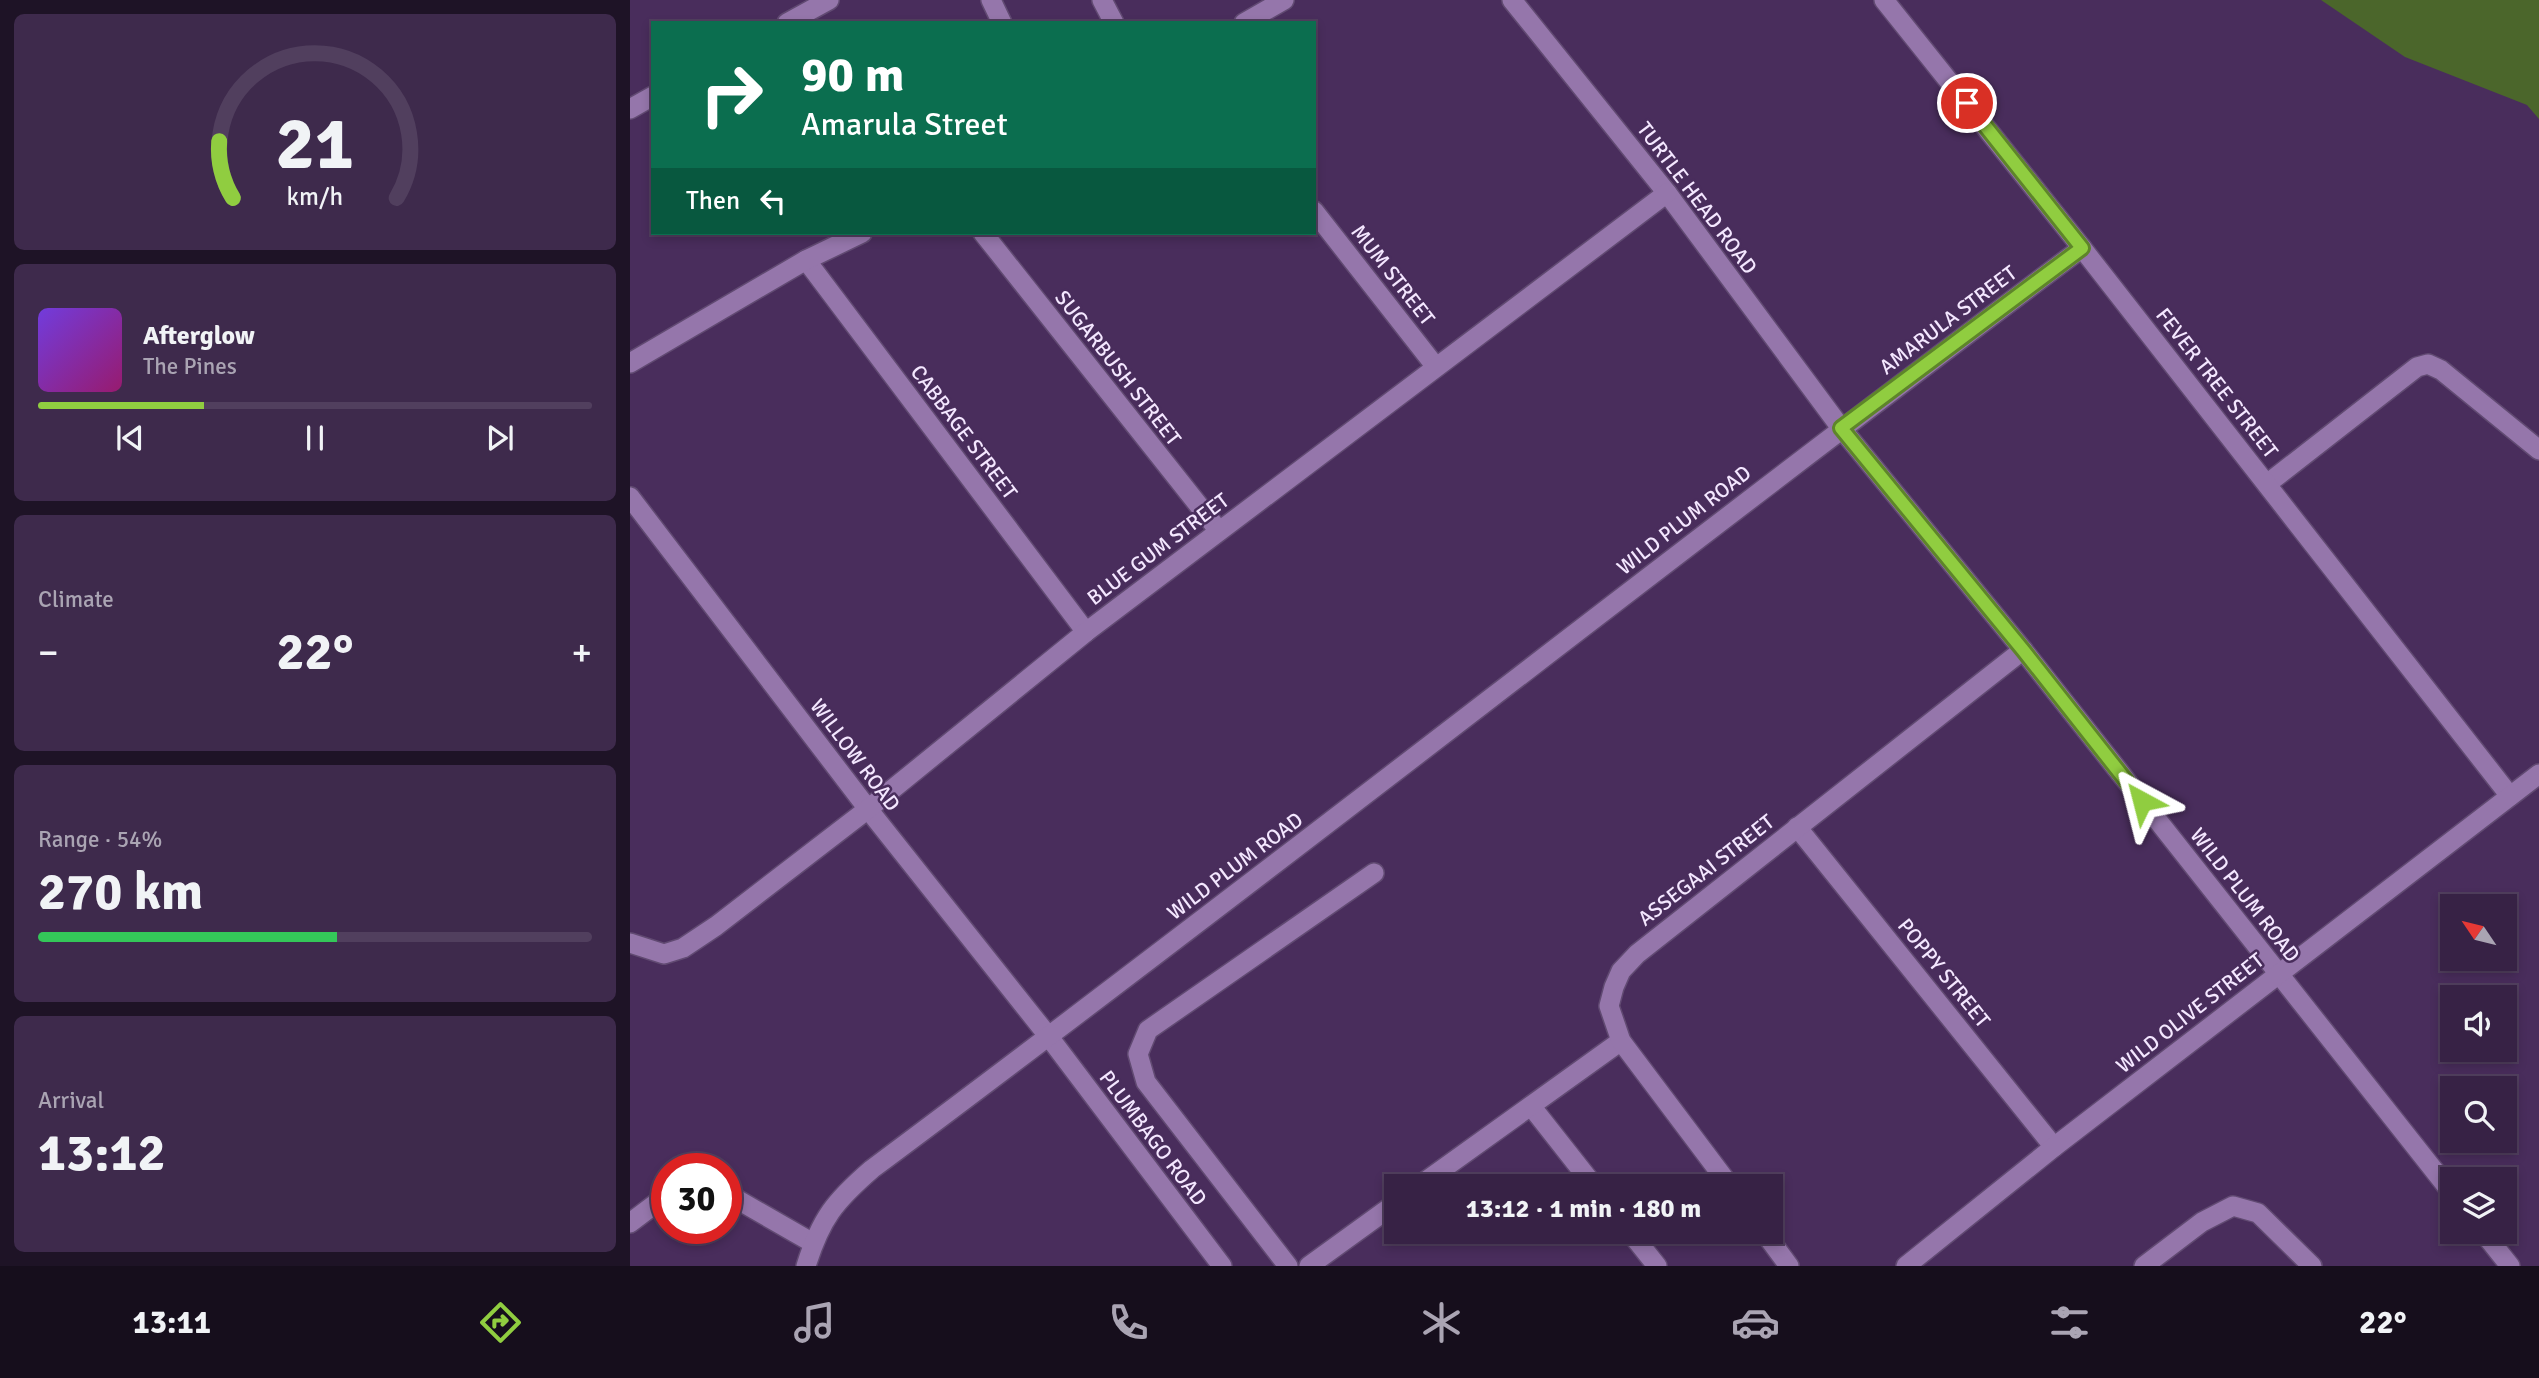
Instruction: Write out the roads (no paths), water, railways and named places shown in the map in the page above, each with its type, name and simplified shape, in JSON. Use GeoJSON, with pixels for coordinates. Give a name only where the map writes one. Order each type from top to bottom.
{"type":"FeatureCollection","features":[{"type":"Feature","properties":{"kind":"street"},"geometry":{"type":"LineString","coordinates":[[791,21],[829,0]]}},
{"type":"Feature","properties":{"kind":"street"},"geometry":{"type":"LineString","coordinates":[[990,0],[1001,21]]}},
{"type":"Feature","properties":{"kind":"street"},"geometry":{"type":"LineString","coordinates":[[1101,0],[1113,21]]}},
{"type":"Feature","properties":{"kind":"street"},"geometry":{"type":"LineString","coordinates":[[1247,21],[1284,0]]}},
{"type":"Feature","properties":{"kind":"street","name":"TURTLE HEAD ROAD"},"geometry":{"type":"LineString","coordinates":[[1512,0],[1667,193],[1841,428]]}},
{"type":"Feature","properties":{"kind":"street","name":"FEVER TREE STREET"},"geometry":{"type":"LineString","coordinates":[[1884,0],[2082,248],[2510,796]]}},
{"type":"Feature","properties":{"kind":"street"},"geometry":{"type":"LineString","coordinates":[[630,109],[651,97]]}},
{"type":"Feature","properties":{"kind":"street","name":"BLUE GUM STREET"},"geometry":{"type":"LineString","coordinates":[[630,943],[664,954],[682,948],[716,926],[868,809],[1086,632],[1667,193]]}},
{"type":"Feature","properties":{"kind":"street","name":"MUM STREET"},"geometry":{"type":"LineString","coordinates":[[1316,214],[1436,367]]}},
{"type":"Feature","properties":{"kind":"street"},"geometry":{"type":"LineString","coordinates":[[630,363],[806,260],[858,235]]}},
{"type":"Feature","properties":{"kind":"street","name":"SUGARBUSH STREET"},"geometry":{"type":"LineString","coordinates":[[985,235],[1219,531]]}},
{"type":"Feature","properties":{"kind":"street","name":"AMARULA STREET"},"geometry":{"type":"LineString","coordinates":[[1841,428],[2082,248]]}},
{"type":"Feature","properties":{"kind":"street","name":"CABBAGE STREET"},"geometry":{"type":"LineString","coordinates":[[806,260],[1086,632]]}},
{"type":"Feature","properties":{"kind":"street"},"geometry":{"type":"LineString","coordinates":[[2267,484],[2417,367],[2428,364],[2441,370],[2539,450]]}},
{"type":"Feature","properties":{"kind":"street","name":"WILD PLUM ROAD"},"geometry":{"type":"LineString","coordinates":[[806,1266],[823,1220],[836,1202],[864,1176],[1841,428],[2023,650],[2440,1178]]}},
{"type":"Feature","properties":{"kind":"street","name":"WILLOW ROAD"},"geometry":{"type":"LineString","coordinates":[[630,497],[868,809],[1048,1037]]}},
{"type":"Feature","properties":{"kind":"street","name":"ASSEGAAI STREET"},"geometry":{"type":"LineString","coordinates":[[1721,1174],[1621,1041],[1609,1006],[1621,971],[1637,954],[2023,650]]}},
{"type":"Feature","properties":{"kind":"street","name":"WILD OLIVE STREET"},"geometry":{"type":"LineString","coordinates":[[1906,1266],[2054,1147],[2539,774]]}},
{"type":"Feature","properties":{"kind":"street","name":"POPPY STREET"},"geometry":{"type":"LineString","coordinates":[[1797,827],[2054,1147]]}},
{"type":"Feature","properties":{"kind":"street"},"geometry":{"type":"LineString","coordinates":[[1288,1266],[1146,1082],[1138,1054],[1148,1030],[1374,873]]}},
{"type":"Feature","properties":{"kind":"street","name":"PLUMBAGO ROAD"},"geometry":{"type":"LineString","coordinates":[[1048,1037],[1222,1266]]}},
{"type":"Feature","properties":{"kind":"street"},"geometry":{"type":"LineString","coordinates":[[1436,1174],[1621,1041]]}},
{"type":"Feature","properties":{"kind":"street"},"geometry":{"type":"LineString","coordinates":[[1531,1106],[1585,1174]]}},
{"type":"Feature","properties":{"kind":"street"},"geometry":{"type":"LineString","coordinates":[[742,1202],[813,1243]]}},
{"type":"Feature","properties":{"kind":"street"},"geometry":{"type":"LineString","coordinates":[[2144,1266],[2202,1222],[2233,1206],[2259,1213],[2312,1266]]}},
{"type":"Feature","properties":{"kind":"street"},"geometry":{"type":"LineString","coordinates":[[630,1223],[651,1207]]}},
{"type":"Feature","properties":{"kind":"street"},"geometry":{"type":"LineString","coordinates":[[1309,1266],[1384,1212]]}},
{"type":"Feature","properties":{"kind":"street"},"geometry":{"type":"LineString","coordinates":[[1640,1244],[1657,1266]]}},
{"type":"Feature","properties":{"kind":"street"},"geometry":{"type":"LineString","coordinates":[[1772,1244],[1789,1266]]}},
{"type":"Feature","properties":{"kind":"street"},"geometry":{"type":"LineString","coordinates":[[2493,1244],[2510,1266]]}}]}
